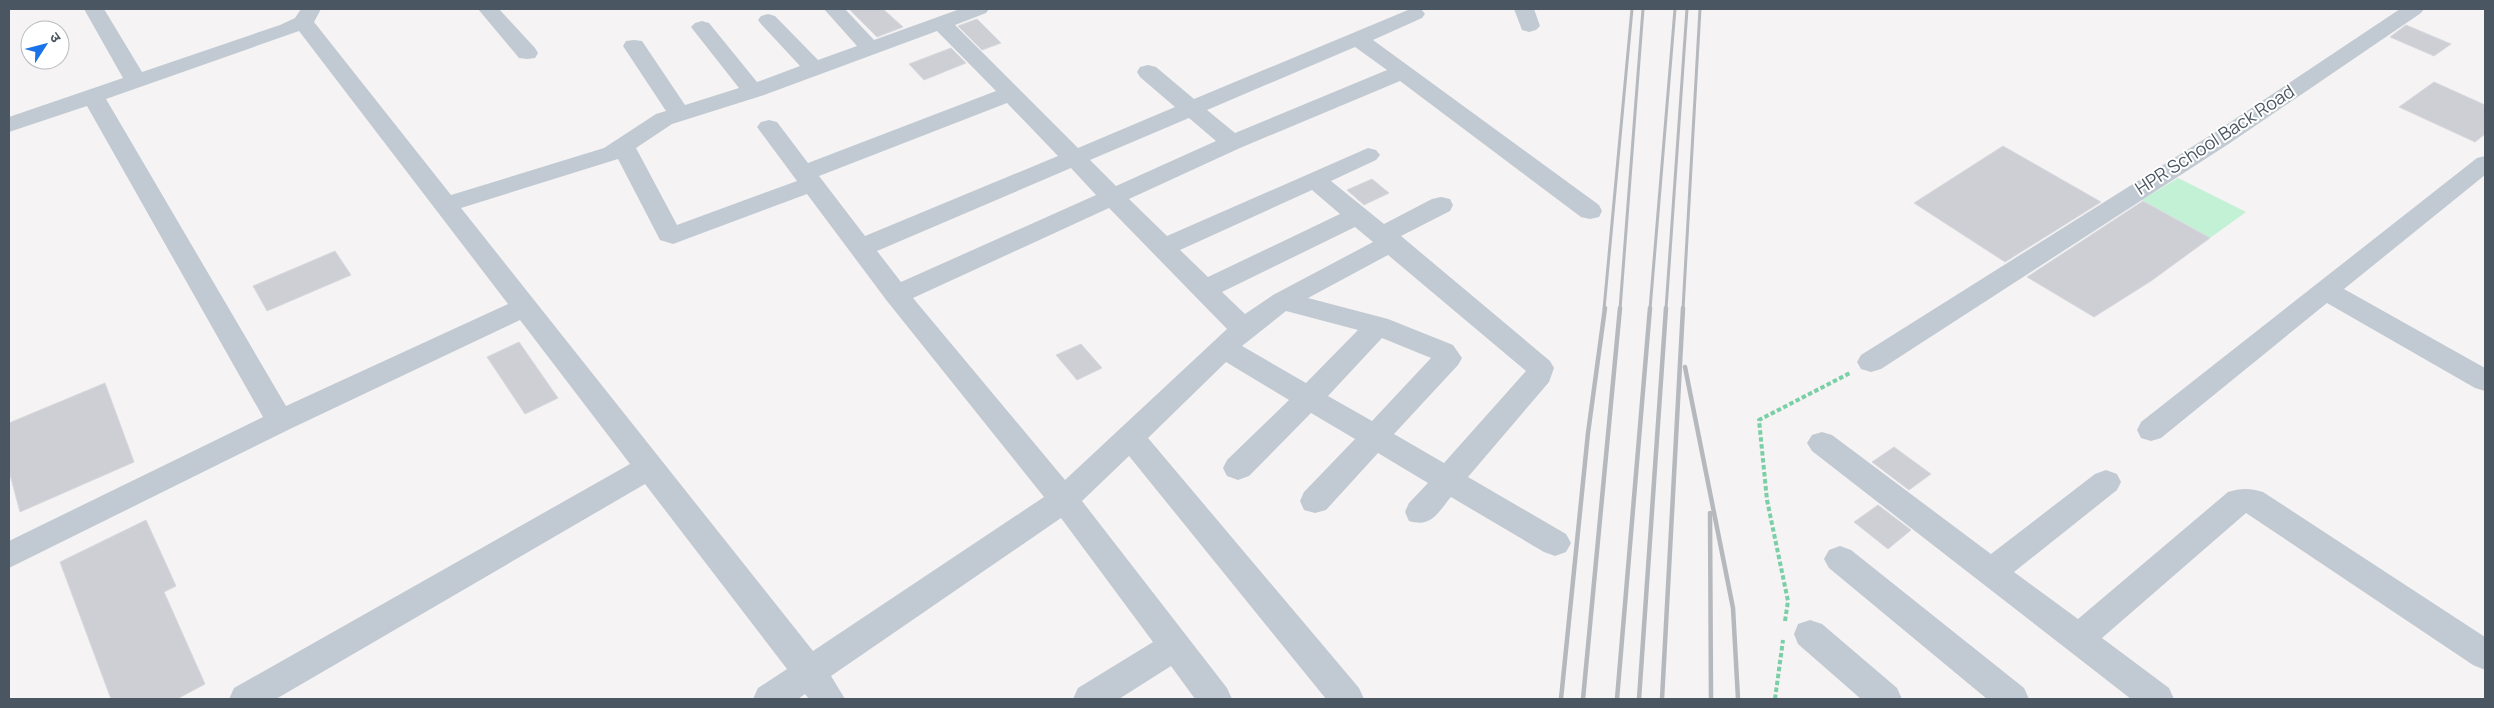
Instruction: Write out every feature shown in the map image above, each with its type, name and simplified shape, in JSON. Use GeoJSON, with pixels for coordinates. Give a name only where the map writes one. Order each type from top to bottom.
{"type":"FeatureCollection","features":[{"type":"Feature","properties":{"kind":"street"},"geometry":{"type":"LineString","coordinates":[[94,9],[136,81]]}},
{"type":"Feature","properties":{"kind":"street"},"geometry":{"type":"LineString","coordinates":[[488,9],[527,53]]}},
{"type":"Feature","properties":{"kind":"street"},"geometry":{"type":"LineString","coordinates":[[837,12],[861,9]]}},
{"type":"Feature","properties":{"kind":"street"},"geometry":{"type":"LineString","coordinates":[[447,204],[612,153],[624,147],[659,122],[753,91],[979,9]]}},
{"type":"Feature","properties":{"kind":"street","name":"HPR School Back Road"},"geometry":{"type":"LineString","coordinates":[[1871,362],[2014,268],[2222,138],[2414,9]]}},
{"type":"Feature","properties":{"kind":"street"},"geometry":{"type":"LineString","coordinates":[[837,12],[871,49]]}},
{"type":"Feature","properties":{"kind":"street"},"geometry":{"type":"LineString","coordinates":[[861,248],[1415,14]]}},
{"type":"Feature","properties":{"kind":"street"},"geometry":{"type":"LineString","coordinates":[[9,125],[136,81],[307,15],[525,307],[828,699]]}},
{"type":"Feature","properties":{"kind":"street"},"geometry":{"type":"LineString","coordinates":[[768,20],[815,69]]}},
{"type":"Feature","properties":{"kind":"street"},"geometry":{"type":"LineString","coordinates":[[942,24],[1204,290],[1233,338],[1308,399],[1554,543]]}},
{"type":"Feature","properties":{"kind":"street"},"geometry":{"type":"LineString","coordinates":[[702,27],[753,91]]}},
{"type":"Feature","properties":{"kind":"street"},"geometry":{"type":"LineString","coordinates":[[1357,38],[1590,211]]}},
{"type":"Feature","properties":{"kind":"street"},"geometry":{"type":"LineString","coordinates":[[634,46],[680,114]]}},
{"type":"Feature","properties":{"kind":"street"},"geometry":{"type":"LineString","coordinates":[[1148,72],[1232,143]]}},
{"type":"Feature","properties":{"kind":"street"},"geometry":{"type":"LineString","coordinates":[[896,295],[1232,143],[1402,72]]}},
{"type":"Feature","properties":{"kind":"street"},"geometry":{"type":"LineString","coordinates":[[624,147],[671,236],[1011,93]]}},
{"type":"Feature","properties":{"kind":"street"},"geometry":{"type":"LineString","coordinates":[[93,96],[280,421]]}},
{"type":"Feature","properties":{"kind":"street"},"geometry":{"type":"LineString","coordinates":[[769,127],[896,295],[1064,500],[1215,699]]}},
{"type":"Feature","properties":{"kind":"street"},"geometry":{"type":"LineString","coordinates":[[1163,248],[1368,155]]}},
{"type":"Feature","properties":{"kind":"street"},"geometry":{"type":"LineString","coordinates":[[2151,430],[2485,163]]}},
{"type":"Feature","properties":{"kind":"street"},"geometry":{"type":"LineString","coordinates":[[1314,179],[1540,368],[1539,375],[1420,512]]}},
{"type":"Feature","properties":{"kind":"street"},"geometry":{"type":"LineString","coordinates":[[770,699],[1064,500],[1233,338],[1282,301],[1388,239],[1441,205]]}},
{"type":"Feature","properties":{"kind":"street"},"geometry":{"type":"LineString","coordinates":[[1204,290],[1359,215]]}},
{"type":"Feature","properties":{"kind":"street"},"geometry":{"type":"LineString","coordinates":[[2326,291],[2485,381]]}},
{"type":"Feature","properties":{"kind":"street"},"geometry":{"type":"LineString","coordinates":[[1282,301],[1378,326],[1443,352],[1448,358],[1315,501]]}},
{"type":"Feature","properties":{"kind":"street"},"geometry":{"type":"LineString","coordinates":[[9,555],[280,421],[525,307]]}},
{"type":"Feature","properties":{"kind":"street"},"geometry":{"type":"LineString","coordinates":[[1238,468],[1378,326]]}},
{"type":"Feature","properties":{"kind":"street"},"geometry":{"type":"LineString","coordinates":[[1130,437],[1347,699]]}},
{"type":"Feature","properties":{"kind":"street"},"geometry":{"type":"LineString","coordinates":[[1822,443],[1992,571],[2157,699]]}},
{"type":"Feature","properties":{"kind":"street"},"geometry":{"type":"LineString","coordinates":[[246,699],[650,467]]}},
{"type":"Feature","properties":{"kind":"street"},"geometry":{"type":"LineString","coordinates":[[1992,571],[2106,482]]}},
{"type":"Feature","properties":{"kind":"street"},"geometry":{"type":"LineString","coordinates":[[2079,638],[2239,501],[2244,500],[2263,508],[2485,655]]}},
{"type":"Feature","properties":{"kind":"street"},"geometry":{"type":"LineString","coordinates":[[1840,559],[2009,698]]}},
{"type":"Feature","properties":{"kind":"street"},"geometry":{"type":"LineString","coordinates":[[1810,634],[1885,699]]}},
{"type":"Feature","properties":{"kind":"street"},"geometry":{"type":"LineString","coordinates":[[1090,699],[1175,646]]}},
{"type":"Feature","properties":{"kind":"path"},"geometry":{"type":"LineString","coordinates":[[1775,699],[1788,601],[1767,500],[1759,420],[1871,362]]}},
{"type":"Feature","properties":{"kind":"green space"},"geometry":{"type":"Polygon","coordinates":[[[2178,178],[2246,212],[2210,238],[2142,200],[2178,178]]]}},
{"type":"Feature","properties":{"kind":"building"},"geometry":{"type":"Polygon","coordinates":[[[849,9],[883,9],[903,27],[877,37],[849,9]]]}},
{"type":"Feature","properties":{"kind":"building"},"geometry":{"type":"Polygon","coordinates":[[[977,19],[1001,43],[982,50],[958,26],[977,19]]]}},
{"type":"Feature","properties":{"kind":"building"},"geometry":{"type":"Polygon","coordinates":[[[2406,25],[2451,44],[2434,56],[2390,37],[2406,25]]]}},
{"type":"Feature","properties":{"kind":"building"},"geometry":{"type":"Polygon","coordinates":[[[951,48],[966,63],[924,80],[909,64],[951,48]]]}},
{"type":"Feature","properties":{"kind":"building"},"geometry":{"type":"Polygon","coordinates":[[[2434,82],[2485,105],[2485,134],[2475,142],[2399,107],[2434,82]]]}},
{"type":"Feature","properties":{"kind":"building"},"geometry":{"type":"Polygon","coordinates":[[[2003,146],[2101,202],[2005,262],[1914,203],[2003,146]]]}},
{"type":"Feature","properties":{"kind":"building"},"geometry":{"type":"Polygon","coordinates":[[[1372,179],[1389,193],[1364,205],[1347,190],[1372,179]]]}},
{"type":"Feature","properties":{"kind":"building"},"geometry":{"type":"Polygon","coordinates":[[[2143,201],[2210,238],[2151,281],[2094,317],[2027,277],[2143,201]]]}},
{"type":"Feature","properties":{"kind":"building"},"geometry":{"type":"Polygon","coordinates":[[[335,251],[351,275],[267,311],[253,286],[335,251]]]}},
{"type":"Feature","properties":{"kind":"building"},"geometry":{"type":"Polygon","coordinates":[[[519,342],[558,398],[525,414],[487,357],[519,342]]]}},
{"type":"Feature","properties":{"kind":"building"},"geometry":{"type":"Polygon","coordinates":[[[1081,344],[1102,368],[1077,380],[1056,355],[1081,344]]]}},
{"type":"Feature","properties":{"kind":"building"},"geometry":{"type":"Polygon","coordinates":[[[105,383],[134,462],[20,512],[9,471],[9,423],[105,383]]]}},
{"type":"Feature","properties":{"kind":"building"},"geometry":{"type":"Polygon","coordinates":[[[1894,447],[1931,474],[1909,490],[1872,462],[1894,447]]]}},
{"type":"Feature","properties":{"kind":"building"},"geometry":{"type":"Polygon","coordinates":[[[1878,505],[1911,530],[1888,549],[1854,522],[1878,505]]]}},
{"type":"Feature","properties":{"kind":"building"},"geometry":{"type":"Polygon","coordinates":[[[146,520],[176,586],[164,592],[205,684],[177,699],[111,699],[60,562],[146,520]]]}},
{"type":"Feature","properties":{"kind":"railway"},"geometry":{"type":"LineString","coordinates":[[1604,309],[1632,9]]}},
{"type":"Feature","properties":{"kind":"railway"},"geometry":{"type":"LineString","coordinates":[[1620,309],[1643,9]]}},
{"type":"Feature","properties":{"kind":"railway"},"geometry":{"type":"LineString","coordinates":[[1650,309],[1675,9]]}},
{"type":"Feature","properties":{"kind":"railway"},"geometry":{"type":"LineString","coordinates":[[1666,309],[1687,9]]}},
{"type":"Feature","properties":{"kind":"railway"},"geometry":{"type":"LineString","coordinates":[[1683,309],[1700,9]]}},
{"type":"Feature","properties":{"kind":"railway"},"geometry":{"type":"LineString","coordinates":[[1561,699],[1588,433],[1605,308]]}},
{"type":"Feature","properties":{"kind":"railway"},"geometry":{"type":"LineString","coordinates":[[1583,699],[1620,308]]}},
{"type":"Feature","properties":{"kind":"railway"},"geometry":{"type":"LineString","coordinates":[[1617,699],[1650,308]]}},
{"type":"Feature","properties":{"kind":"railway"},"geometry":{"type":"LineString","coordinates":[[1639,699],[1666,308]]}},
{"type":"Feature","properties":{"kind":"railway"},"geometry":{"type":"LineString","coordinates":[[1662,699],[1683,308]]}},
{"type":"Feature","properties":{"kind":"railway"},"geometry":{"type":"LineString","coordinates":[[1685,367],[1733,608],[1738,699]]}},
{"type":"Feature","properties":{"kind":"railway"},"geometry":{"type":"LineString","coordinates":[[1710,513],[1711,699]]}}]}
